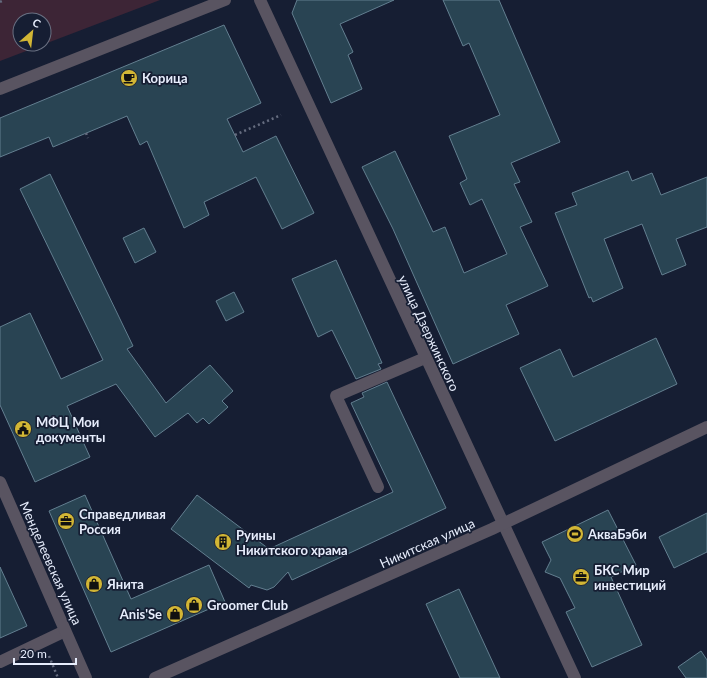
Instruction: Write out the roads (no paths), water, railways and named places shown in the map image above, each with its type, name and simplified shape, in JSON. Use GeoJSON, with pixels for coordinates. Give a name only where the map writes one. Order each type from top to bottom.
{"type":"FeatureCollection","features":[{"type":"Feature","properties":{"kind":"street"},"geometry":{"type":"LineString","coordinates":[[0,89],[225,0]]}},
{"type":"Feature","properties":{"kind":"street","name":"улица Дзержинского"},"geometry":{"type":"LineString","coordinates":[[260,0],[502,524],[575,678]]}},
{"type":"Feature","properties":{"kind":"street"},"geometry":{"type":"LineString","coordinates":[[378,487],[336,396],[425,358]]}},
{"type":"Feature","properties":{"kind":"street","name":"Никитская улица"},"geometry":{"type":"LineString","coordinates":[[155,678],[502,524],[707,427]]}},
{"type":"Feature","properties":{"kind":"street","name":"Менделеевская улица"},"geometry":{"type":"LineString","coordinates":[[0,482],[86,678]]}},
{"type":"Feature","properties":{"kind":"street"},"geometry":{"type":"LineString","coordinates":[[0,662],[65,631]]}},
{"type":"Feature","properties":{"kind":"place","name":"Корица"},"geometry":{"type":"Point","coordinates":[129,78]}},
{"type":"Feature","properties":{"kind":"place","name":"МФЦ Мои документы"},"geometry":{"type":"Point","coordinates":[23,429]}},
{"type":"Feature","properties":{"kind":"place","name":"Справедливая Россия"},"geometry":{"type":"Point","coordinates":[66,521]}},
{"type":"Feature","properties":{"kind":"place","name":"АкваБэби"},"geometry":{"type":"Point","coordinates":[575,534]}},
{"type":"Feature","properties":{"kind":"place","name":"Руины Никитского храма"},"geometry":{"type":"Point","coordinates":[223,542]}},
{"type":"Feature","properties":{"kind":"place","name":"БКС Мир инвестиций"},"geometry":{"type":"Point","coordinates":[581,577]}},
{"type":"Feature","properties":{"kind":"place","name":"Янита"},"geometry":{"type":"Point","coordinates":[94,584]}},
{"type":"Feature","properties":{"kind":"place","name":"Groomer Club"},"geometry":{"type":"Point","coordinates":[194,605]}},
{"type":"Feature","properties":{"kind":"place","name":"Anis'Se"},"geometry":{"type":"Point","coordinates":[175,614]}}]}
